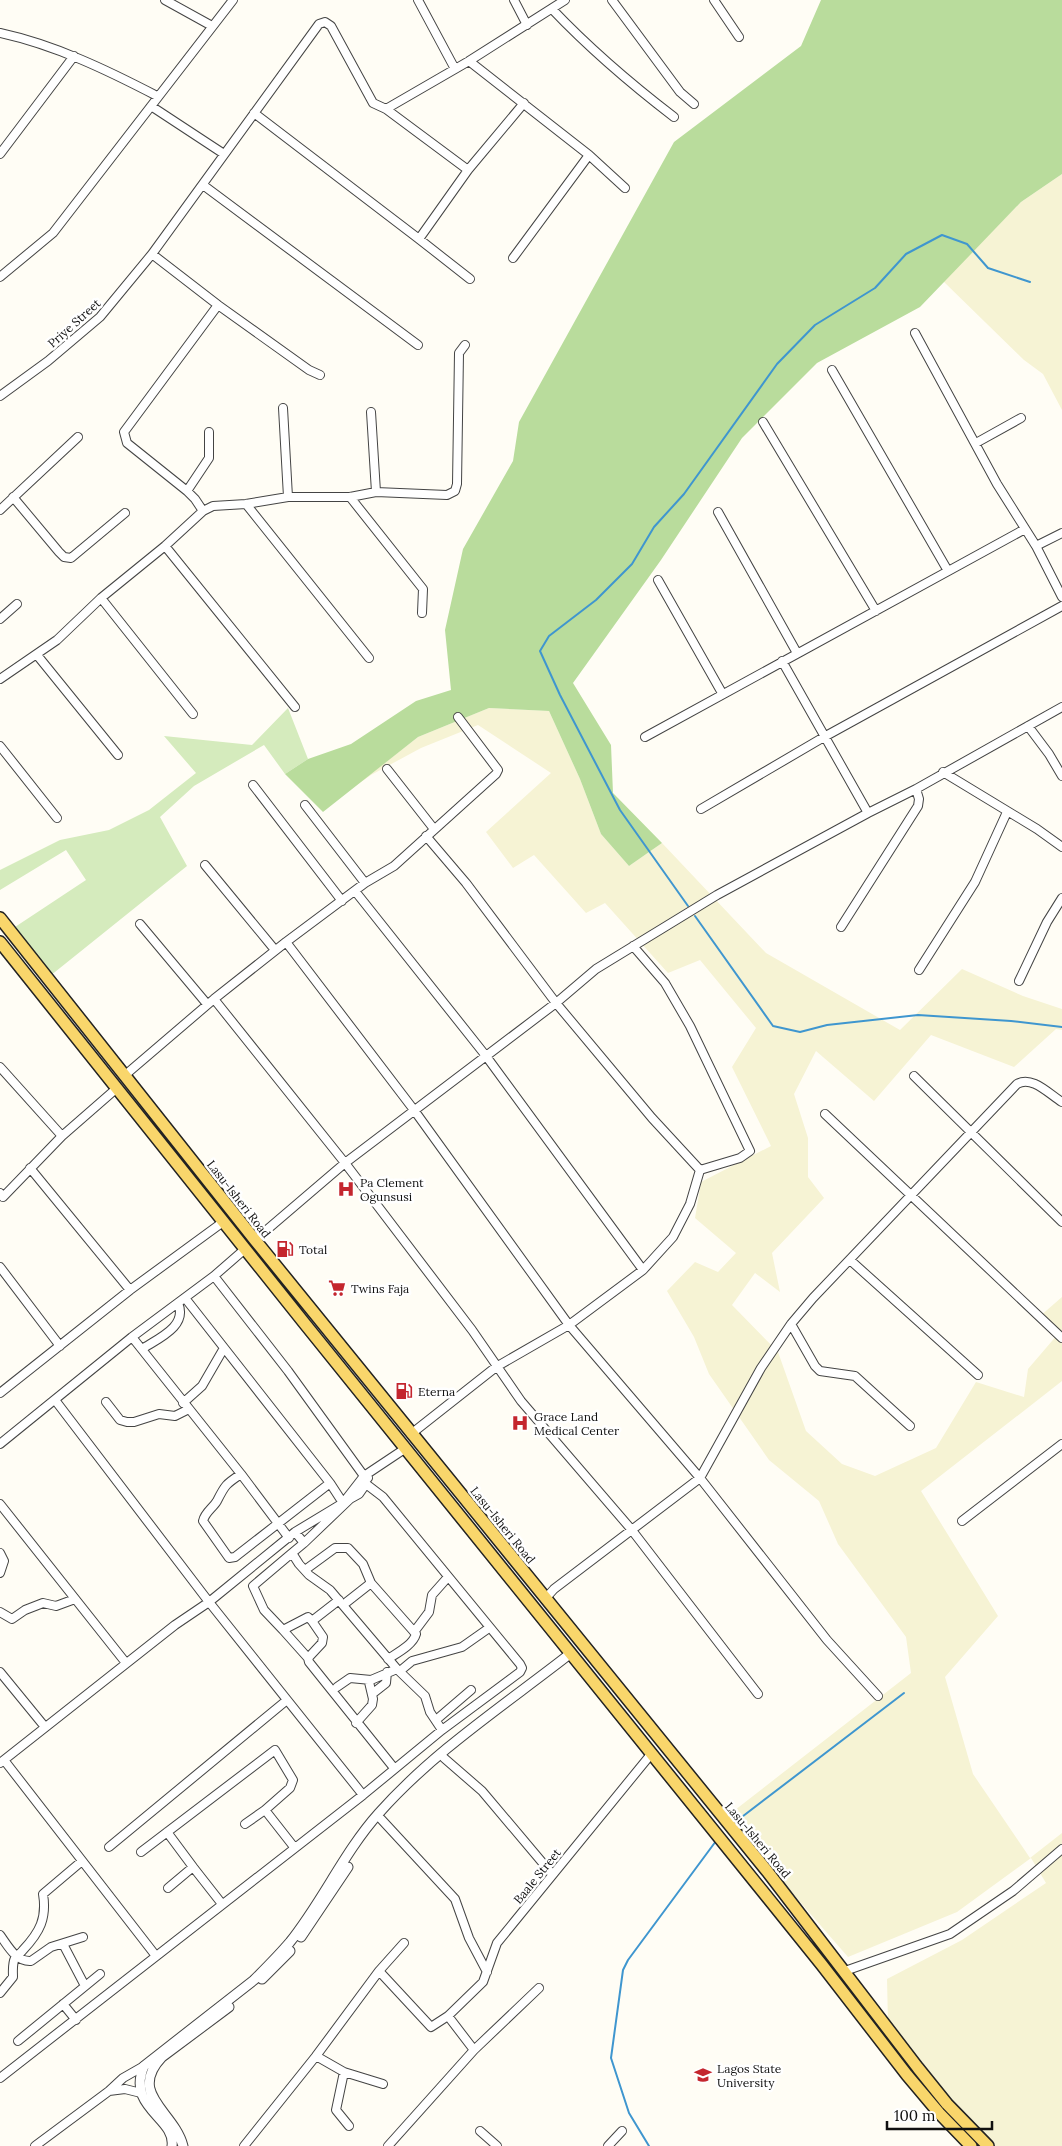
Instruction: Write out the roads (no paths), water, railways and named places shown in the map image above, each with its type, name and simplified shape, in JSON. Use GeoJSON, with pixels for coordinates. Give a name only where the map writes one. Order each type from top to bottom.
{"type":"FeatureCollection","features":[{"type":"Feature","properties":{"kind":"main road","name":"Lasu-Isheri Road"},"geometry":{"type":"LineString","coordinates":[[0,918],[254,1240],[767,1872],[947,2104],[988,2146]]}},
{"type":"Feature","properties":{"kind":"main road"},"geometry":{"type":"LineString","coordinates":[[0,942],[244,1249],[822,1965],[907,2075],[939,2113],[971,2146]]}},
{"type":"Feature","properties":{"kind":"main road"},"geometry":{"type":"LineString","coordinates":[[305,1324],[316,1316]]}},
{"type":"Feature","properties":{"kind":"street"},"geometry":{"type":"LineString","coordinates":[[165,0],[212,26]]}},
{"type":"Feature","properties":{"kind":"street"},"geometry":{"type":"LineString","coordinates":[[222,0],[226,8]]}},
{"type":"Feature","properties":{"kind":"street"},"geometry":{"type":"LineString","coordinates":[[0,276],[53,233],[233,0]]}},
{"type":"Feature","properties":{"kind":"street"},"geometry":{"type":"LineString","coordinates":[[418,0],[455,69]]}},
{"type":"Feature","properties":{"kind":"street"},"geometry":{"type":"LineString","coordinates":[[514,0],[527,25]]}},
{"type":"Feature","properties":{"kind":"street"},"geometry":{"type":"LineString","coordinates":[[468,170],[386,108],[469,62],[565,0]]}},
{"type":"Feature","properties":{"kind":"street"},"geometry":{"type":"LineString","coordinates":[[612,0],[680,92],[694,104]]}},
{"type":"Feature","properties":{"kind":"street"},"geometry":{"type":"LineString","coordinates":[[714,0],[740,37]]}},
{"type":"Feature","properties":{"kind":"street"},"geometry":{"type":"LineString","coordinates":[[552,9],[592,49],[634,86],[674,117]]}},
{"type":"Feature","properties":{"kind":"street","name":"Priye Street"},"geometry":{"type":"LineString","coordinates":[[0,396],[48,361],[100,317],[152,254],[319,24],[325,22],[331,26],[373,103],[386,108]]}},
{"type":"Feature","properties":{"kind":"street"},"geometry":{"type":"LineString","coordinates":[[0,33],[23,38],[74,56],[157,96]]}},
{"type":"Feature","properties":{"kind":"street"},"geometry":{"type":"LineString","coordinates":[[0,154],[74,56]]}},
{"type":"Feature","properties":{"kind":"street"},"geometry":{"type":"LineString","coordinates":[[469,62],[589,155],[625,188]]}},
{"type":"Feature","properties":{"kind":"street"},"geometry":{"type":"LineString","coordinates":[[419,239],[468,170],[524,103]]}},
{"type":"Feature","properties":{"kind":"street"},"geometry":{"type":"LineString","coordinates":[[151,106],[224,154]]}},
{"type":"Feature","properties":{"kind":"street"},"geometry":{"type":"LineString","coordinates":[[254,113],[470,279]]}},
{"type":"Feature","properties":{"kind":"street"},"geometry":{"type":"LineString","coordinates":[[513,258],[589,155]]}},
{"type":"Feature","properties":{"kind":"street"},"geometry":{"type":"LineString","coordinates":[[203,185],[418,345]]}},
{"type":"Feature","properties":{"kind":"street"},"geometry":{"type":"LineString","coordinates":[[152,254],[218,306],[309,370],[320,375]]}},
{"type":"Feature","properties":{"kind":"street"},"geometry":{"type":"LineString","coordinates":[[203,511],[195,499],[127,443],[124,432],[218,306]]}},
{"type":"Feature","properties":{"kind":"street"},"geometry":{"type":"LineString","coordinates":[[915,332],[976,443],[1036,546],[1062,597]]}},
{"type":"Feature","properties":{"kind":"street"},"geometry":{"type":"LineString","coordinates":[[0,679],[57,640],[101,598],[165,546],[203,511],[212,506],[246,504],[288,497],[350,497],[376,492],[447,494],[455,491],[458,484],[459,353],[465,345]]}},
{"type":"Feature","properties":{"kind":"street"},"geometry":{"type":"LineString","coordinates":[[832,370],[948,571]]}},
{"type":"Feature","properties":{"kind":"street"},"geometry":{"type":"LineString","coordinates":[[283,408],[288,497]]}},
{"type":"Feature","properties":{"kind":"street"},"geometry":{"type":"LineString","coordinates":[[371,412],[376,492]]}},
{"type":"Feature","properties":{"kind":"street"},"geometry":{"type":"LineString","coordinates":[[976,443],[1021,418]]}},
{"type":"Feature","properties":{"kind":"street"},"geometry":{"type":"LineString","coordinates":[[763,422],[876,611]]}},
{"type":"Feature","properties":{"kind":"street"},"geometry":{"type":"LineString","coordinates":[[186,491],[209,458],[209,432]]}},
{"type":"Feature","properties":{"kind":"street"},"geometry":{"type":"LineString","coordinates":[[0,510],[78,437]]}},
{"type":"Feature","properties":{"kind":"street"},"geometry":{"type":"LineString","coordinates":[[13,497],[64,557],[71,558],[125,513]]}},
{"type":"Feature","properties":{"kind":"street"},"geometry":{"type":"LineString","coordinates":[[350,497],[423,588],[422,613]]}},
{"type":"Feature","properties":{"kind":"street"},"geometry":{"type":"LineString","coordinates":[[246,504],[368,658]]}},
{"type":"Feature","properties":{"kind":"street"},"geometry":{"type":"LineString","coordinates":[[718,512],[797,653]]}},
{"type":"Feature","properties":{"kind":"street"},"geometry":{"type":"LineString","coordinates":[[644,737],[1025,529]]}},
{"type":"Feature","properties":{"kind":"street"},"geometry":{"type":"LineString","coordinates":[[1036,546],[1062,533]]}},
{"type":"Feature","properties":{"kind":"street"},"geometry":{"type":"LineString","coordinates":[[165,546],[295,707]]}},
{"type":"Feature","properties":{"kind":"street"},"geometry":{"type":"LineString","coordinates":[[658,580],[722,693]]}},
{"type":"Feature","properties":{"kind":"street"},"geometry":{"type":"LineString","coordinates":[[101,598],[193,714]]}},
{"type":"Feature","properties":{"kind":"street"},"geometry":{"type":"LineString","coordinates":[[0,619],[17,604]]}},
{"type":"Feature","properties":{"kind":"street"},"geometry":{"type":"LineString","coordinates":[[701,809],[824,737],[1062,606]]}},
{"type":"Feature","properties":{"kind":"street"},"geometry":{"type":"LineString","coordinates":[[36,655],[118,756]]}},
{"type":"Feature","properties":{"kind":"street"},"geometry":{"type":"LineString","coordinates":[[782,661],[868,813]]}},
{"type":"Feature","properties":{"kind":"street"},"geometry":{"type":"LineString","coordinates":[[254,1240],[345,1163],[556,1003],[596,969],[717,895],[916,789],[943,772],[1062,707]]}},
{"type":"Feature","properties":{"kind":"street"},"geometry":{"type":"LineString","coordinates":[[124,1076],[210,1002],[275,950],[364,883],[394,866],[491,779],[498,770],[458,717]]}},
{"type":"Feature","properties":{"kind":"street"},"geometry":{"type":"LineString","coordinates":[[1028,726],[1049,754],[1062,776]]}},
{"type":"Feature","properties":{"kind":"street"},"geometry":{"type":"LineString","coordinates":[[0,746],[57,818]]}},
{"type":"Feature","properties":{"kind":"street"},"geometry":{"type":"LineString","coordinates":[[387,770],[434,829]]}},
{"type":"Feature","properties":{"kind":"street"},"geometry":{"type":"LineString","coordinates":[[943,772],[1037,829],[1062,847]]}},
{"type":"Feature","properties":{"kind":"street"},"geometry":{"type":"LineString","coordinates":[[253,785],[342,900]]}},
{"type":"Feature","properties":{"kind":"street"},"geometry":{"type":"LineString","coordinates":[[841,927],[918,806],[919,799],[916,789]]}},
{"type":"Feature","properties":{"kind":"street"},"geometry":{"type":"LineString","coordinates":[[305,805],[364,883]]}},
{"type":"Feature","properties":{"kind":"street"},"geometry":{"type":"LineString","coordinates":[[919,970],[975,882],[1007,812]]}},
{"type":"Feature","properties":{"kind":"street"},"geometry":{"type":"LineString","coordinates":[[426,836],[466,883],[556,1003],[652,1118],[700,1170]]}},
{"type":"Feature","properties":{"kind":"street"},"geometry":{"type":"LineString","coordinates":[[205,865],[275,950]]}},
{"type":"Feature","properties":{"kind":"street"},"geometry":{"type":"LineString","coordinates":[[355,891],[486,1056],[643,1270]]}},
{"type":"Feature","properties":{"kind":"street"},"geometry":{"type":"LineString","coordinates":[[1019,981],[1047,922],[1062,898]]}},
{"type":"Feature","properties":{"kind":"street"},"geometry":{"type":"LineString","coordinates":[[140,924],[210,1002],[345,1163],[472,1330],[521,1402],[631,1529],[758,1694]]}},
{"type":"Feature","properties":{"kind":"street"},"geometry":{"type":"LineString","coordinates":[[286,942],[414,1110],[569,1325],[700,1478],[826,1640],[878,1696]]}},
{"type":"Feature","properties":{"kind":"street"},"geometry":{"type":"LineString","coordinates":[[633,946],[665,982],[690,1026],[750,1151],[740,1158],[700,1170]]}},
{"type":"Feature","properties":{"kind":"street"},"geometry":{"type":"LineString","coordinates":[[0,1067],[62,1136]]}},
{"type":"Feature","properties":{"kind":"street"},"geometry":{"type":"LineString","coordinates":[[914,1076],[1062,1222]]}},
{"type":"Feature","properties":{"kind":"street"},"geometry":{"type":"LineString","coordinates":[[545,1599],[554,1589],[700,1478],[761,1368],[791,1324],[1017,1084],[1024,1080],[1030,1081],[1062,1102]]}},
{"type":"Feature","properties":{"kind":"street"},"geometry":{"type":"LineString","coordinates":[[0,1193],[3,1197],[62,1136],[117,1088]]}},
{"type":"Feature","properties":{"kind":"street"},"geometry":{"type":"LineString","coordinates":[[825,1114],[1062,1338]]}},
{"type":"Feature","properties":{"kind":"street"},"geometry":{"type":"LineString","coordinates":[[30,1168],[130,1290]]}},
{"type":"Feature","properties":{"kind":"street"},"geometry":{"type":"LineString","coordinates":[[411,1434],[496,1367],[569,1325],[643,1270],[673,1237],[690,1204],[700,1170]]}},
{"type":"Feature","properties":{"kind":"street"},"geometry":{"type":"LineString","coordinates":[[0,1393],[130,1290],[223,1222]]}},
{"type":"Feature","properties":{"kind":"street"},"geometry":{"type":"LineString","coordinates":[[0,1444],[132,1337],[214,1276],[244,1249]]}},
{"type":"Feature","properties":{"kind":"street"},"geometry":{"type":"LineString","coordinates":[[850,1260],[978,1375]]}},
{"type":"Feature","properties":{"kind":"street"},"geometry":{"type":"LineString","coordinates":[[0,1267],[60,1346]]}},
{"type":"Feature","properties":{"kind":"street"},"geometry":{"type":"LineString","coordinates":[[0,1281],[7,1276]]}},
{"type":"Feature","properties":{"kind":"street"},"geometry":{"type":"LineString","coordinates":[[0,2078],[363,1795],[442,1730],[520,1672],[522,1668],[367,1477],[364,1476],[288,1371],[214,1276]]}},
{"type":"Feature","properties":{"kind":"street"},"geometry":{"type":"LineString","coordinates":[[185,1298],[330,1482],[343,1502]]}},
{"type":"Feature","properties":{"kind":"street"},"geometry":{"type":"LineString","coordinates":[[142,1349],[174,1327],[179,1321],[181,1311],[178,1303]]}},
{"type":"Feature","properties":{"kind":"street"},"geometry":{"type":"LineString","coordinates":[[791,1324],[815,1366],[820,1371],[855,1376],[910,1426]]}},
{"type":"Feature","properties":{"kind":"street"},"geometry":{"type":"LineString","coordinates":[[132,1337],[241,1474],[277,1523],[304,1543]]}},
{"type":"Feature","properties":{"kind":"street"},"geometry":{"type":"LineString","coordinates":[[106,1402],[120,1420],[127,1422],[134,1422],[159,1414],[175,1416],[202,1386],[224,1348]]}},
{"type":"Feature","properties":{"kind":"street"},"geometry":{"type":"LineString","coordinates":[[54,1400],[210,1602],[363,1795]]}},
{"type":"Feature","properties":{"kind":"street"},"geometry":{"type":"LineString","coordinates":[[962,1521],[1062,1444]]}},
{"type":"Feature","properties":{"kind":"street"},"geometry":{"type":"LineString","coordinates":[[156,1956],[2,1761],[175,1625],[210,1602],[292,1535],[343,1502],[364,1476],[406,1448]]}},
{"type":"Feature","properties":{"kind":"street"},"geometry":{"type":"LineString","coordinates":[[241,1474],[225,1485],[219,1493],[217,1501],[204,1516],[203,1521],[229,1558],[235,1557],[330,1482]]}},
{"type":"Feature","properties":{"kind":"street"},"geometry":{"type":"LineString","coordinates":[[382,1496],[366,1484],[359,1494],[350,1499],[304,1543],[253,1586],[264,1610],[308,1658],[310,1666],[394,1768]]}},
{"type":"Feature","properties":{"kind":"street"},"geometry":{"type":"LineString","coordinates":[[0,1504],[126,1664]]}},
{"type":"Feature","properties":{"kind":"street"},"geometry":{"type":"LineString","coordinates":[[305,1570],[334,1548],[348,1548],[363,1564],[371,1582],[414,1632]]}},
{"type":"Feature","properties":{"kind":"street"},"geometry":{"type":"LineString","coordinates":[[0,1553],[4,1561],[0,1573]]}},
{"type":"Feature","properties":{"kind":"street"},"geometry":{"type":"LineString","coordinates":[[292,1553],[305,1570],[330,1590],[388,1659],[425,1696],[430,1712],[442,1730]]}},
{"type":"Feature","properties":{"kind":"street"},"geometry":{"type":"LineString","coordinates":[[388,1659],[414,1639],[414,1632],[429,1612],[432,1595],[448,1577]]}},
{"type":"Feature","properties":{"kind":"street"},"geometry":{"type":"LineString","coordinates":[[312,1621],[371,1582]]}},
{"type":"Feature","properties":{"kind":"street"},"geometry":{"type":"LineString","coordinates":[[0,1612],[12,1619],[25,1610],[44,1603],[56,1606],[75,1599]]}},
{"type":"Feature","properties":{"kind":"street"},"geometry":{"type":"LineString","coordinates":[[284,1630],[308,1617],[312,1621],[323,1637],[322,1643],[308,1658]]}},
{"type":"Feature","properties":{"kind":"street"},"geometry":{"type":"LineString","coordinates":[[337,1687],[350,1678],[371,1680],[387,1672],[398,1670],[412,1661],[462,1646],[488,1628]]}},
{"type":"Feature","properties":{"kind":"street"},"geometry":{"type":"LineString","coordinates":[[183,2146],[177,2130],[150,2091],[148,2078],[154,2066],[274,1968],[310,1925],[381,1819],[399,1798],[444,1758],[573,1655]]}},
{"type":"Feature","properties":{"kind":"street"},"geometry":{"type":"LineString","coordinates":[[35,2146],[109,2091],[123,2078],[144,2066],[254,1980],[290,1942],[364,1832],[396,1794],[440,1755],[573,1655]]}},
{"type":"Feature","properties":{"kind":"street"},"geometry":{"type":"LineString","coordinates":[[0,1672],[44,1727]]}},
{"type":"Feature","properties":{"kind":"street"},"geometry":{"type":"LineString","coordinates":[[372,1694],[386,1683],[387,1672]]}},
{"type":"Feature","properties":{"kind":"street"},"geometry":{"type":"LineString","coordinates":[[356,1722],[372,1705],[371,1680]]}},
{"type":"Feature","properties":{"kind":"street"},"geometry":{"type":"LineString","coordinates":[[436,1720],[471,1690]]}},
{"type":"Feature","properties":{"kind":"street"},"geometry":{"type":"LineString","coordinates":[[109,1847],[287,1700]]}},
{"type":"Feature","properties":{"kind":"street"},"geometry":{"type":"LineString","coordinates":[[141,1852],[275,1750],[292,1780],[290,1788],[245,1824]]}},
{"type":"Feature","properties":{"kind":"street","name":"Baale Street"},"geometry":{"type":"LineString","coordinates":[[448,2016],[483,1982],[497,1943],[652,1753]]}},
{"type":"Feature","properties":{"kind":"street"},"geometry":{"type":"LineString","coordinates":[[444,1758],[482,1791],[552,1874]]}},
{"type":"Feature","properties":{"kind":"street"},"geometry":{"type":"LineString","coordinates":[[264,1810],[294,1847]]}},
{"type":"Feature","properties":{"kind":"street"},"geometry":{"type":"LineString","coordinates":[[381,1819],[455,1899],[469,1938],[488,1972]]}},
{"type":"Feature","properties":{"kind":"street"},"geometry":{"type":"LineString","coordinates":[[167,1832],[222,1904]]}},
{"type":"Feature","properties":{"kind":"street"},"geometry":{"type":"LineString","coordinates":[[845,1971],[950,1934],[1013,1891],[1062,1849]]}},
{"type":"Feature","properties":{"kind":"street"},"geometry":{"type":"LineString","coordinates":[[0,1993],[13,1978],[13,1964],[16,1956],[33,1939],[42,1924],[45,1914],[43,1894],[82,1861]]}},
{"type":"Feature","properties":{"kind":"street"},"geometry":{"type":"LineString","coordinates":[[168,1888],[193,1867]]}},
{"type":"Feature","properties":{"kind":"street"},"geometry":{"type":"LineString","coordinates":[[0,1935],[16,1956],[27,1962],[31,1962],[51,1947],[83,1937]]}},
{"type":"Feature","properties":{"kind":"street"},"geometry":{"type":"LineString","coordinates":[[244,2146],[316,2056],[378,1971],[404,1943]]}},
{"type":"Feature","properties":{"kind":"street"},"geometry":{"type":"LineString","coordinates":[[63,1944],[85,1986]]}},
{"type":"Feature","properties":{"kind":"street"},"geometry":{"type":"LineString","coordinates":[[378,1971],[431,2026],[448,2016],[474,2050]]}},
{"type":"Feature","properties":{"kind":"street"},"geometry":{"type":"LineString","coordinates":[[18,2041],[100,1974]]}},
{"type":"Feature","properties":{"kind":"street"},"geometry":{"type":"LineString","coordinates":[[388,2146],[474,2050],[539,1988]]}},
{"type":"Feature","properties":{"kind":"street"},"geometry":{"type":"LineString","coordinates":[[63,2004],[76,2020]]}},
{"type":"Feature","properties":{"kind":"street"},"geometry":{"type":"LineString","coordinates":[[316,2056],[344,2072],[383,2084]]}},
{"type":"Feature","properties":{"kind":"street"},"geometry":{"type":"LineString","coordinates":[[144,2066],[138,2083],[141,2093],[148,2106],[169,2132],[173,2140],[172,2146]]}},
{"type":"Feature","properties":{"kind":"street"},"geometry":{"type":"LineString","coordinates":[[344,2072],[336,2110],[349,2126]]}},
{"type":"Feature","properties":{"kind":"street"},"geometry":{"type":"LineString","coordinates":[[109,2091],[125,2089],[141,2093]]}},
{"type":"Feature","properties":{"kind":"street"},"geometry":{"type":"LineString","coordinates":[[480,2131],[497,2146]]}},
{"type":"Feature","properties":{"kind":"street"},"geometry":{"type":"LineString","coordinates":[[608,2146],[622,2131]]}},
{"type":"Feature","properties":{"kind":"waterway"},"geometry":{"type":"LineString","coordinates":[[688,906],[620,810],[560,695],[540,651],[549,636],[596,600],[632,564],[654,527],[684,494],[777,364],[815,325],[875,288],[906,254],[942,235],[967,244],[988,268],[1030,282]]}},
{"type":"Feature","properties":{"kind":"waterway"},"geometry":{"type":"LineString","coordinates":[[695,916],[773,1026],[800,1032],[827,1025],[918,1015],[1011,1021],[1062,1027]]}},
{"type":"Feature","properties":{"kind":"waterway"},"geometry":{"type":"LineString","coordinates":[[734,1823],[904,1693]]}},
{"type":"Feature","properties":{"kind":"waterway"},"geometry":{"type":"LineString","coordinates":[[649,2146],[629,2113],[611,2058],[623,1970],[628,1960],[716,1841]]}},
{"type":"Feature","properties":{"kind":"place","name":"Pa Clement Ogunsusi"},"geometry":{"type":"Point","coordinates":[346,1189]}},
{"type":"Feature","properties":{"kind":"place","name":"Total"},"geometry":{"type":"Point","coordinates":[285,1249]}},
{"type":"Feature","properties":{"kind":"place","name":"Twins Faja"},"geometry":{"type":"Point","coordinates":[337,1288]}},
{"type":"Feature","properties":{"kind":"place","name":"Eterna"},"geometry":{"type":"Point","coordinates":[404,1391]}},
{"type":"Feature","properties":{"kind":"place","name":"Grace Land Medical Center"},"geometry":{"type":"Point","coordinates":[520,1423]}},
{"type":"Feature","properties":{"kind":"place","name":"Lagos State University"},"geometry":{"type":"Point","coordinates":[703,2075]}}]}
